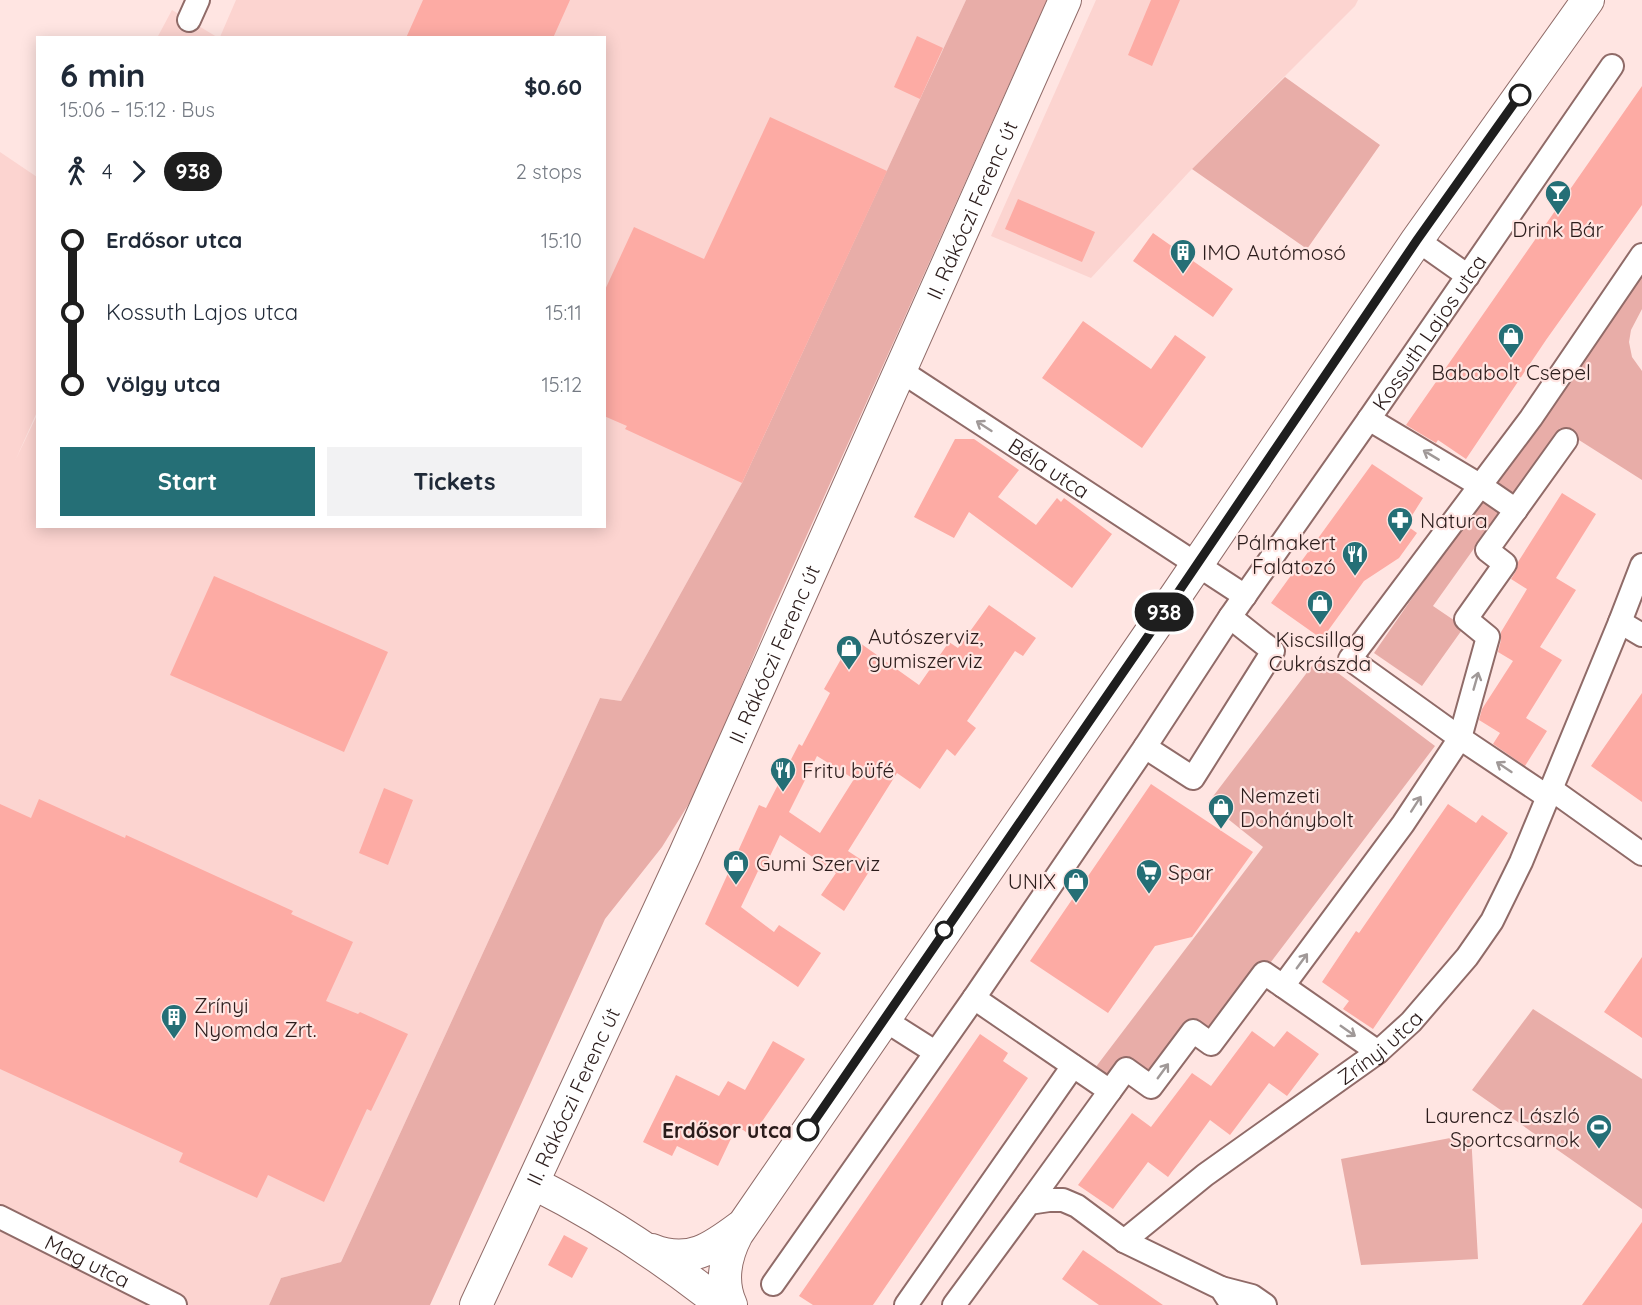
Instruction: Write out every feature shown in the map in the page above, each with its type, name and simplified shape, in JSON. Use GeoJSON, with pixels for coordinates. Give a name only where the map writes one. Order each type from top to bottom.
{"type":"FeatureCollection","features":[{"type":"Feature","properties":{"kind":"street","name":"II. Rákóczi Ferenc út"},"geometry":{"type":"LineString","coordinates":[[476,1305],[686,854],[1065,0]]}},
{"type":"Feature","properties":{"kind":"street"},"geometry":{"type":"LineString","coordinates":[[731,1305],[725,1282],[726,1264],[730,1247],[746,1222],[1417,240],[1588,0]]}},
{"type":"Feature","properties":{"kind":"street","name":"Kossuth Lajos utca"},"geometry":{"type":"LineString","coordinates":[[773,1284],[974,998],[1145,747],[1230,617],[1612,66]]}},
{"type":"Feature","properties":{"kind":"street"},"geometry":{"type":"LineString","coordinates":[[1417,240],[1468,276]]}},
{"type":"Feature","properties":{"kind":"street"},"geometry":{"type":"LineString","coordinates":[[1642,255],[1531,418],[1350,659],[1460,738],[1642,854]]}},
{"type":"Feature","properties":{"kind":"street","name":"Béla utca"},"geometry":{"type":"LineString","coordinates":[[901,371],[1245,596]]}},
{"type":"Feature","properties":{"kind":"street"},"geometry":{"type":"LineString","coordinates":[[1369,419],[1481,486],[1516,510]]}},
{"type":"Feature","properties":{"kind":"street"},"geometry":{"type":"LineString","coordinates":[[1283,987],[1403,824],[1460,738],[1488,637],[1466,619],[1504,564],[1487,550],[1566,440]]}},
{"type":"Feature","properties":{"kind":"street","name":"Zrínyi utca"},"geometry":{"type":"LineString","coordinates":[[1124,1242],[1212,1170],[1378,1052],[1435,997],[1467,957],[1492,921],[1521,862],[1642,565]]}},
{"type":"Feature","properties":{"kind":"street"},"geometry":{"type":"LineString","coordinates":[[1145,747],[1193,778],[1273,651],[1230,617]]}},
{"type":"Feature","properties":{"kind":"street"},"geometry":{"type":"LineString","coordinates":[[1620,622],[1642,635]]}},
{"type":"Feature","properties":{"kind":"street"},"geometry":{"type":"LineString","coordinates":[[954,1305],[1126,1069],[1151,1088],[1193,1031],[1211,1044],[1264,973],[1378,1052]]}},
{"type":"Feature","properties":{"kind":"street"},"geometry":{"type":"LineString","coordinates":[[974,998],[1110,1091]]}},
{"type":"Feature","properties":{"kind":"street"},"geometry":{"type":"LineString","coordinates":[[883,1019],[935,1052]]}},
{"type":"Feature","properties":{"kind":"street"},"geometry":{"type":"LineString","coordinates":[[906,1305],[1073,1066]]}},
{"type":"Feature","properties":{"kind":"street"},"geometry":{"type":"LineString","coordinates":[[533,1183],[572,1203],[646,1247],[722,1305]]}},
{"type":"Feature","properties":{"kind":"street"},"geometry":{"type":"LineString","coordinates":[[1029,1203],[1063,1200],[1077,1206],[1124,1242],[1226,1297],[1252,1296],[1265,1305]]}},
{"type":"Feature","properties":{"kind":"street","name":"Mag utca"},"geometry":{"type":"LineString","coordinates":[[0,1217],[175,1305]]}},
{"type":"Feature","properties":{"kind":"street"},"geometry":{"type":"LineString","coordinates":[[646,1247],[660,1253],[690,1255],[723,1241],[746,1222]]}},
{"type":"Feature","properties":{"kind":"shaded area"},"geometry":{"type":"Polygon","coordinates":[[[236,0],[966,0],[742,483],[621,701],[600,698],[341,1262],[281,1278],[269,1305],[0,1305],[0,152],[36,176],[36,414],[15,461],[36,417],[36,528],[606,528],[606,36],[220,36],[236,0]]]}},
{"type":"Feature","properties":{"kind":"shaded area"},"geometry":{"type":"Polygon","coordinates":[[[966,0],[1047,0],[771,615],[698,789],[662,847],[605,919],[430,1305],[269,1305],[281,1278],[341,1262],[600,698],[621,701],[742,483],[966,0]]]}},
{"type":"Feature","properties":{"kind":"shaded area"},"geometry":{"type":"Polygon","coordinates":[[[1096,0],[1358,0],[1355,6],[1189,172],[1091,278],[991,236],[1096,0]]]}},
{"type":"Feature","properties":{"kind":"shaded area"},"geometry":{"type":"Polygon","coordinates":[[[172,10],[215,36],[158,36],[172,10]]]}},
{"type":"Feature","properties":{"kind":"shaded area"},"geometry":{"type":"Polygon","coordinates":[[[1285,77],[1380,145],[1307,249],[1192,169],[1285,77]]]}},
{"type":"Feature","properties":{"kind":"shaded area"},"geometry":{"type":"Polygon","coordinates":[[[1642,267],[1642,309],[1631,330],[1629,342],[1632,357],[1642,371],[1642,480],[1560,428],[1433,606],[1464,627],[1422,686],[1374,653],[1642,267]]]}},
{"type":"Feature","properties":{"kind":"shaded area"},"geometry":{"type":"Polygon","coordinates":[[[1318,658],[1435,746],[1268,966],[1260,961],[1206,1032],[1150,1079],[1109,1084],[1092,1072],[1263,847],[1208,803],[1318,658]]]}},
{"type":"Feature","properties":{"kind":"shaded area","name":"Laurencz László Sportcsarnok"},"geometry":{"type":"Polygon","coordinates":[[[1533,1009],[1642,1079],[1642,1209],[1472,1090],[1533,1009]]]}},
{"type":"Feature","properties":{"kind":"shaded area"},"geometry":{"type":"Polygon","coordinates":[[[1471,1134],[1478,1259],[1361,1265],[1341,1159],[1471,1134]]]}},
{"type":"Feature","properties":{"kind":"building"},"geometry":{"type":"Polygon","coordinates":[[[423,0],[570,0],[554,36],[407,36],[423,0]]]}},
{"type":"Feature","properties":{"kind":"building"},"geometry":{"type":"Polygon","coordinates":[[[1151,0],[1180,0],[1152,66],[1128,55],[1151,0]]]}},
{"type":"Feature","properties":{"kind":"building"},"geometry":{"type":"Polygon","coordinates":[[[917,36],[943,48],[920,99],[894,87],[917,36]]]}},
{"type":"Feature","properties":{"kind":"building"},"geometry":{"type":"Polygon","coordinates":[[[1642,86],[1642,205],[1546,340],[1466,459],[1438,440],[1436,443],[1406,425],[1642,86]]]}},
{"type":"Feature","properties":{"kind":"building"},"geometry":{"type":"Polygon","coordinates":[[[770,117],[887,171],[742,483],[625,429],[627,426],[606,417],[606,288],[634,227],[704,259],[770,117]]]}},
{"type":"Feature","properties":{"kind":"building"},"geometry":{"type":"Polygon","coordinates":[[[1018,199],[1095,232],[1082,262],[1005,229],[1018,199]]]}},
{"type":"Feature","properties":{"kind":"building","name":"IMO Autómosó"},"geometry":{"type":"Polygon","coordinates":[[[1153,233],[1233,289],[1213,317],[1133,261],[1153,233]]]}},
{"type":"Feature","properties":{"kind":"building"},"geometry":{"type":"Polygon","coordinates":[[[1083,321],[1151,369],[1175,335],[1206,357],[1142,448],[1042,378],[1083,321]]]}},
{"type":"Feature","properties":{"kind":"building"},"geometry":{"type":"Polygon","coordinates":[[[955,439],[974,439],[1019,470],[998,497],[1036,525],[1057,498],[1061,502],[1064,498],[1112,534],[1072,588],[969,512],[954,538],[914,517],[955,439]]]}},
{"type":"Feature","properties":{"kind":"building"},"geometry":{"type":"Polygon","coordinates":[[[1372,464],[1423,498],[1406,525],[1417,533],[1399,558],[1364,581],[1322,639],[1271,603],[1372,464]]]}},
{"type":"Feature","properties":{"kind":"building"},"geometry":{"type":"Polygon","coordinates":[[[1562,493],[1596,514],[1556,578],[1576,590],[1540,647],[1562,660],[1526,718],[1547,731],[1525,766],[1493,744],[1500,733],[1479,720],[1482,709],[1513,661],[1498,652],[1501,632],[1527,589],[1511,579],[1518,562],[1562,493]]]}},
{"type":"Feature","properties":{"kind":"building"},"geometry":{"type":"Polygon","coordinates":[[[214,576],[388,652],[344,752],[170,675],[214,576]]]}},
{"type":"Feature","properties":{"kind":"building"},"geometry":{"type":"Polygon","coordinates":[[[989,605],[1036,638],[1023,656],[1015,651],[967,721],[976,728],[955,756],[947,749],[920,789],[897,773],[848,851],[872,867],[844,911],[821,895],[836,873],[780,835],[762,873],[758,871],[741,907],[774,932],[779,925],[821,953],[798,987],[705,924],[759,805],[766,808],[799,744],[802,746],[830,693],[824,689],[853,638],[919,685],[949,642],[958,648],[989,605]],[[817,756],[789,812],[820,833],[854,779],[817,756]]]}},
{"type":"Feature","properties":{"kind":"building"},"geometry":{"type":"Polygon","coordinates":[[[1642,693],[1642,802],[1591,766],[1642,693]]]}},
{"type":"Feature","properties":{"kind":"building","name":"Spar"},"geometry":{"type":"Polygon","coordinates":[[[1151,784],[1253,852],[1192,937],[1155,946],[1108,1013],[1030,961],[1151,784]]]}},
{"type":"Feature","properties":{"kind":"building"},"geometry":{"type":"Polygon","coordinates":[[[384,788],[413,800],[388,865],[359,853],[384,788]]]}},
{"type":"Feature","properties":{"kind":"building","name":"Zrínyi Nyomda Zrt."},"geometry":{"type":"Polygon","coordinates":[[[39,799],[125,838],[126,835],[293,911],[291,914],[353,942],[326,1001],[358,1014],[360,1012],[408,1034],[371,1111],[367,1109],[324,1202],[268,1175],[257,1198],[179,1162],[183,1153],[0,1069],[0,804],[31,818],[39,799]]]}},
{"type":"Feature","properties":{"kind":"building"},"geometry":{"type":"Polygon","coordinates":[[[1448,804],[1476,823],[1482,815],[1508,833],[1373,1029],[1343,1009],[1349,1001],[1322,982],[1356,931],[1359,933],[1448,804]]]}},
{"type":"Feature","properties":{"kind":"building"},"geometry":{"type":"Polygon","coordinates":[[[1642,957],[1642,1038],[1604,1012],[1642,957]]]}},
{"type":"Feature","properties":{"kind":"building"},"geometry":{"type":"Polygon","coordinates":[[[1252,1031],[1274,1047],[1287,1031],[1319,1054],[1287,1096],[1269,1083],[1230,1135],[1210,1120],[1168,1177],[1148,1162],[1113,1209],[1078,1185],[1132,1113],[1151,1127],[1192,1073],[1211,1086],[1252,1031]]]}},
{"type":"Feature","properties":{"kind":"building"},"geometry":{"type":"Polygon","coordinates":[[[980,1034],[1008,1053],[1003,1061],[1028,1078],[873,1305],[813,1305],[799,1296],[980,1034]]]}},
{"type":"Feature","properties":{"kind":"building"},"geometry":{"type":"Polygon","coordinates":[[[773,1041],[805,1059],[752,1136],[737,1126],[718,1166],[677,1146],[672,1156],[643,1142],[676,1075],[719,1096],[728,1081],[745,1090],[773,1041]]]}},
{"type":"Feature","properties":{"kind":"building"},"geometry":{"type":"Polygon","coordinates":[[[1642,1222],[1642,1305],[1582,1305],[1642,1222]]]}},
{"type":"Feature","properties":{"kind":"building"},"geometry":{"type":"Polygon","coordinates":[[[564,1235],[588,1248],[572,1278],[548,1265],[564,1235]]]}},
{"type":"Feature","properties":{"kind":"building"},"geometry":{"type":"Polygon","coordinates":[[[1083,1250],[1163,1305],[1099,1305],[1062,1279],[1083,1250]]]}},
{"type":"Feature","properties":{"kind":"bus line","name":"938"},"geometry":{"type":"LineString","coordinates":[[808,1130],[1177,594],[1417,240],[1520,95]]}},
{"type":"Feature","properties":{"kind":"place","name":"Drink Bár"},"geometry":{"type":"Point","coordinates":[1558,216]}},
{"type":"Feature","properties":{"kind":"place","name":"IMO Autómosó"},"geometry":{"type":"Point","coordinates":[1183,275]}},
{"type":"Feature","properties":{"kind":"place","name":"Bababolt Csepel"},"geometry":{"type":"Point","coordinates":[1511,359]}},
{"type":"Feature","properties":{"kind":"place","name":"Natura"},"geometry":{"type":"Point","coordinates":[1400,543]}},
{"type":"Feature","properties":{"kind":"place","name":"Pálmakert Falatozó"},"geometry":{"type":"Point","coordinates":[1355,577]}},
{"type":"Feature","properties":{"kind":"place","name":"Kiscsillag Cukrászda"},"geometry":{"type":"Point","coordinates":[1320,626]}},
{"type":"Feature","properties":{"kind":"place","name":"Autószerviz, gumiszerviz"},"geometry":{"type":"Point","coordinates":[849,671]}},
{"type":"Feature","properties":{"kind":"place","name":"Fritu büfé"},"geometry":{"type":"Point","coordinates":[783,793]}},
{"type":"Feature","properties":{"kind":"place","name":"Nemzeti Dohánybolt"},"geometry":{"type":"Point","coordinates":[1221,830]}},
{"type":"Feature","properties":{"kind":"place","name":"Gumi Szerviz"},"geometry":{"type":"Point","coordinates":[736,886]}},
{"type":"Feature","properties":{"kind":"place","name":"Spar"},"geometry":{"type":"Point","coordinates":[1149,895]}},
{"type":"Feature","properties":{"kind":"place","name":"UNIX"},"geometry":{"type":"Point","coordinates":[1076,904]}},
{"type":"Feature","properties":{"kind":"place","name":"Zrínyi Nyomda Zrt."},"geometry":{"type":"Point","coordinates":[174,1040]}},
{"type":"Feature","properties":{"kind":"place","name":"Erdősor utca"},"geometry":{"type":"Point","coordinates":[808,1130]}},
{"type":"Feature","properties":{"kind":"place","name":"Laurencz László Sportcsarnok"},"geometry":{"type":"Point","coordinates":[1599,1150]}}]}
